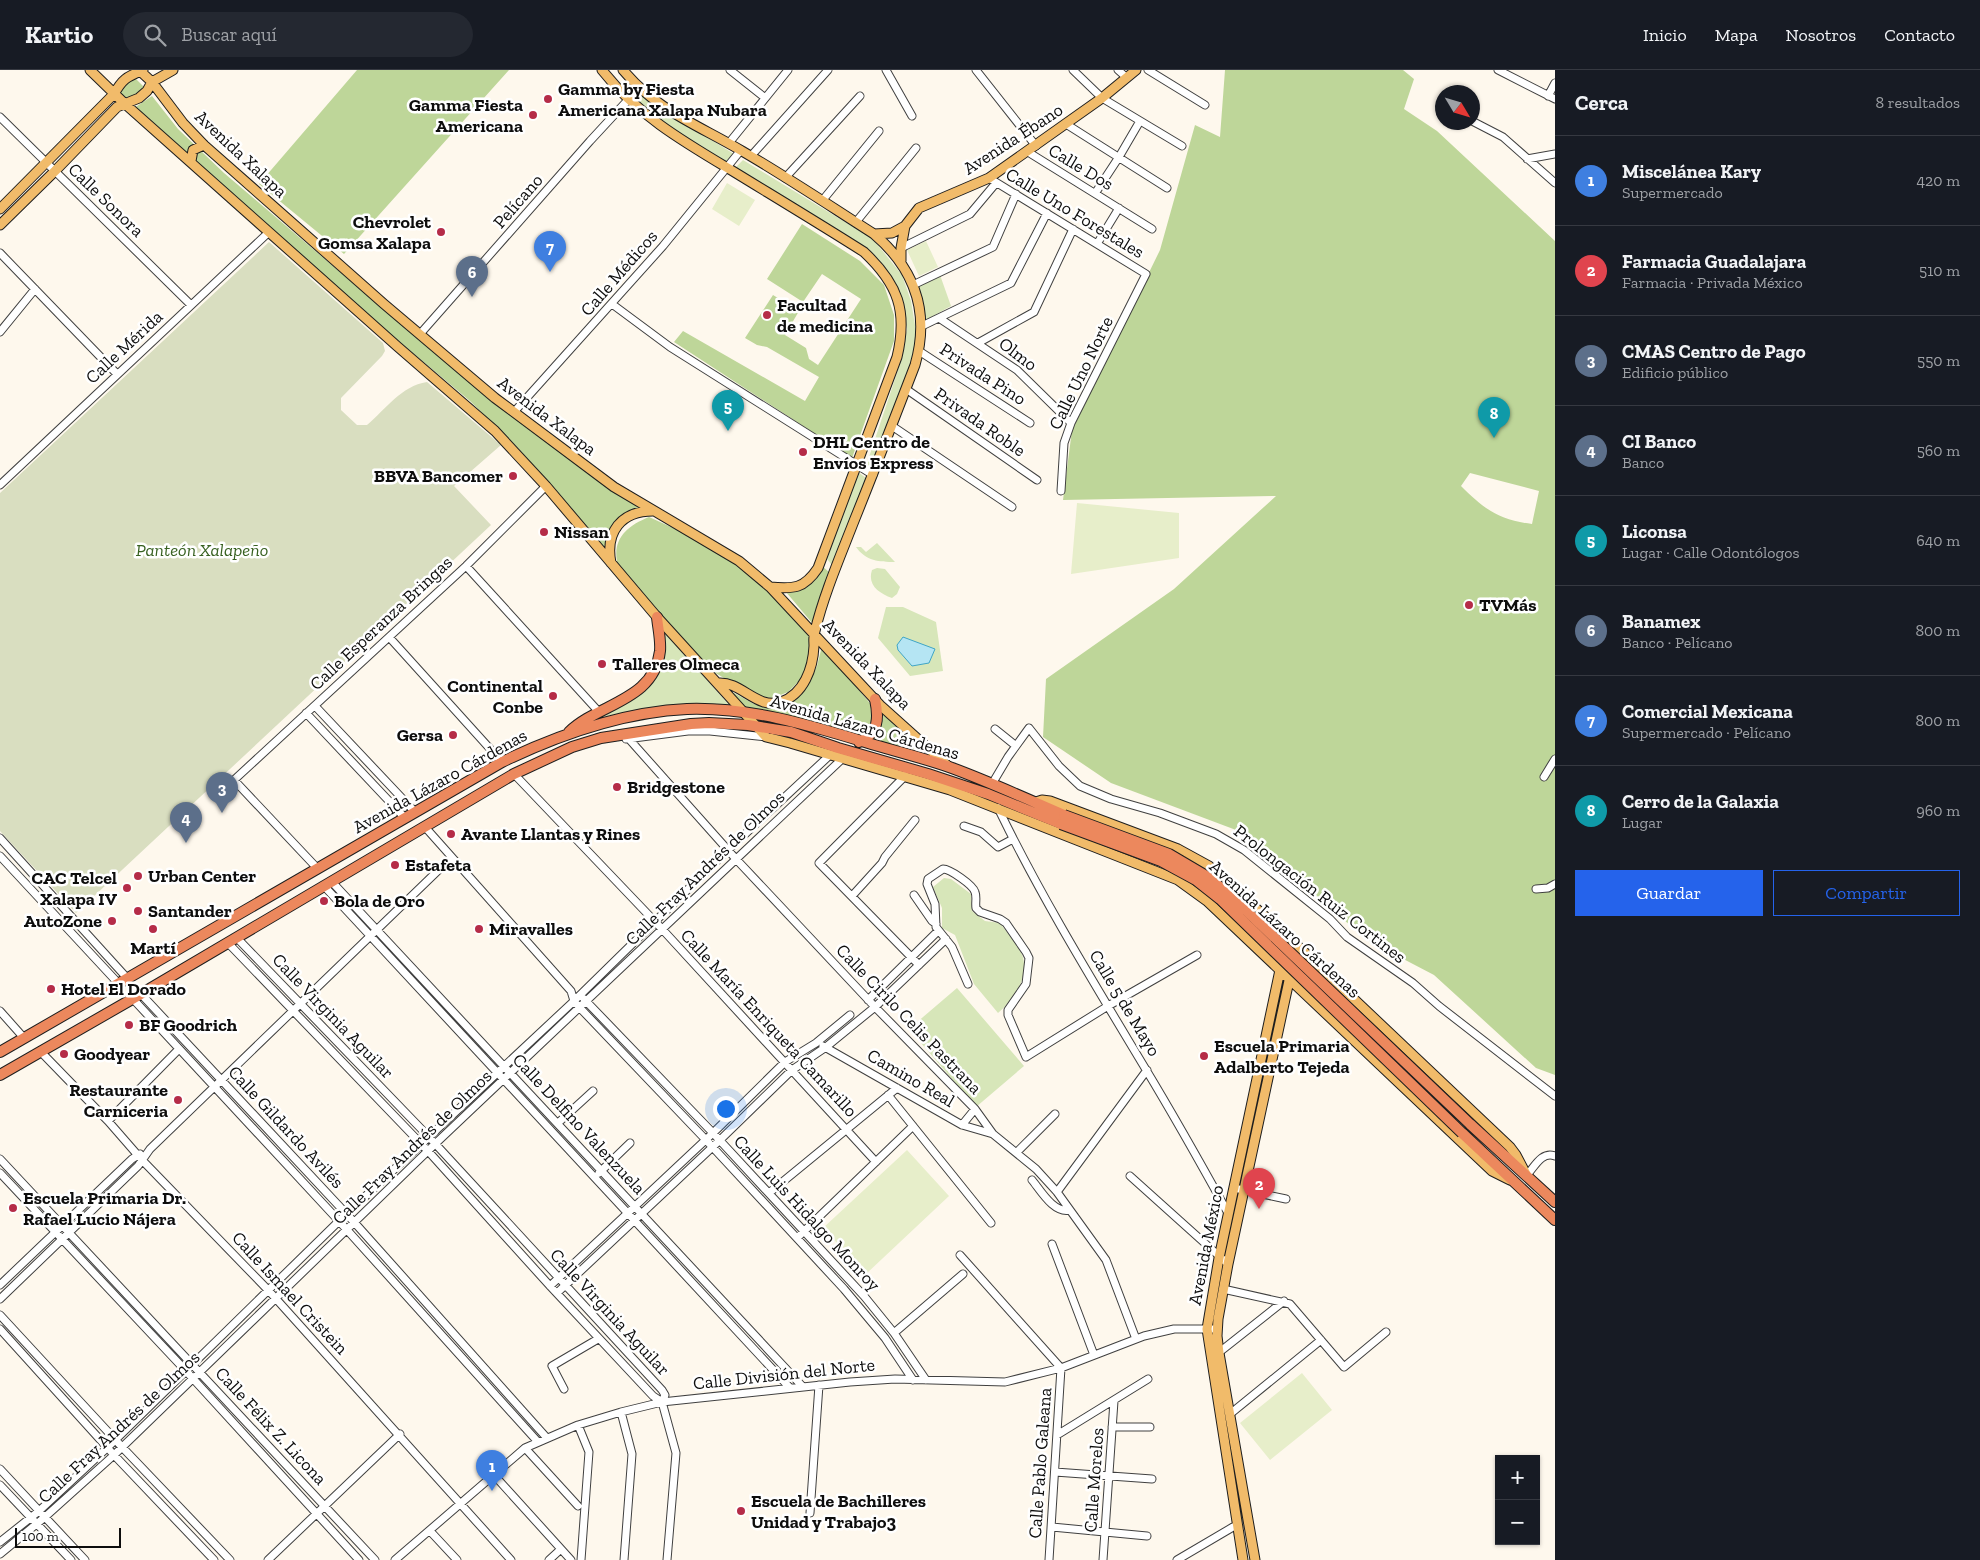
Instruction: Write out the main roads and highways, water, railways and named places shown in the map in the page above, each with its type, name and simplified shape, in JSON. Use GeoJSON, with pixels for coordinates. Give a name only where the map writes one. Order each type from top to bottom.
{"type":"FeatureCollection","features":[{"type":"Feature","properties":{"kind":"highway"},"geometry":{"type":"LineString","coordinates":[[565,735],[584,720],[637,692],[653,673],[660,650],[657,617]]}},
{"type":"Feature","properties":{"kind":"highway"},"geometry":{"type":"LineString","coordinates":[[834,752],[862,741],[875,729],[878,713],[875,699]]}},
{"type":"Feature","properties":{"kind":"highway","name":"Avenida Lázaro Cárdenas"},"geometry":{"type":"LineString","coordinates":[[2,1052],[123,980],[502,762],[565,735],[596,725],[667,711],[706,709],[744,711],[795,721],[950,768],[1036,802],[1063,819],[1161,861],[1196,880],[1220,899],[1462,1133],[1555,1220]]}},
{"type":"Feature","properties":{"kind":"highway","name":"Avenida Lázaro Cárdenas"},"geometry":{"type":"LineString","coordinates":[[0,1075],[137,997],[514,774],[572,747],[601,738],[691,724],[709,723],[757,726],[791,732],[834,752],[949,781],[1169,854],[1208,877],[1231,896],[1470,1124],[1555,1202]]}},
{"type":"Feature","properties":{"kind":"highway","name":"Avenida Lázaro Cárdenas"},"geometry":{"type":"LineString","coordinates":[[0,1072],[16,1066]]}},
{"type":"Feature","properties":{"kind":"main road"},"geometry":{"type":"LineString","coordinates":[[90,70],[124,103],[398,347],[496,431],[546,486],[657,617],[766,737],[834,752],[842,759],[905,776],[998,808],[1178,880],[1207,901],[1492,1171],[1518,1184]]}},
{"type":"Feature","properties":{"kind":"main road"},"geometry":{"type":"LineString","coordinates":[[0,209],[114,94],[125,78],[141,70]]}},
{"type":"Feature","properties":{"kind":"main road","name":"Avenida Xalapa"},"geometry":{"type":"LineString","coordinates":[[141,70],[183,124],[204,145],[495,398],[598,476],[738,561],[770,587],[875,699],[950,768]]}},
{"type":"Feature","properties":{"kind":"main road"},"geometry":{"type":"LineString","coordinates":[[0,225],[117,106],[138,98],[147,91],[152,82],[173,70]]}},
{"type":"Feature","properties":{"kind":"main road"},"geometry":{"type":"LineString","coordinates":[[602,70],[628,100],[677,137],[864,252],[879,265],[891,284],[898,301],[903,321],[897,357],[822,558],[813,575],[800,586],[792,588],[770,587]]}},
{"type":"Feature","properties":{"kind":"main road"},"geometry":{"type":"LineString","coordinates":[[623,70],[639,88],[662,106],[685,121],[751,156],[874,234],[901,261],[918,300],[922,326],[919,351],[814,633],[812,663],[808,676],[791,696],[780,702],[769,703],[760,701],[729,684],[718,683]]}},
{"type":"Feature","properties":{"kind":"main road","name":"Avenida Ébano"},"geometry":{"type":"LineString","coordinates":[[901,261],[905,226],[913,213],[925,204],[993,180],[1136,70]]}},
{"type":"Feature","properties":{"kind":"main road"},"geometry":{"type":"LineString","coordinates":[[190,161],[193,150],[204,145]]}},
{"type":"Feature","properties":{"kind":"main road"},"geometry":{"type":"LineString","coordinates":[[874,234],[892,232],[905,226]]}},
{"type":"Feature","properties":{"kind":"main road"},"geometry":{"type":"LineString","coordinates":[[611,564],[609,545],[620,523],[636,513],[653,511]]}},
{"type":"Feature","properties":{"kind":"main road"},"geometry":{"type":"LineString","coordinates":[[822,558],[827,566],[837,567]]}},
{"type":"Feature","properties":{"kind":"main road"},"geometry":{"type":"LineString","coordinates":[[1036,802],[1042,800],[1050,801],[1178,849],[1195,857],[1224,879],[1300,948],[1510,1147],[1527,1175]]}},
{"type":"Feature","properties":{"kind":"main road","name":"Avenida México"},"geometry":{"type":"LineString","coordinates":[[1242,1560],[1207,1329],[1228,1212],[1280,970],[1290,939]]}},
{"type":"Feature","properties":{"kind":"main road","name":"Avenida México"},"geometry":{"type":"LineString","coordinates":[[1255,1560],[1219,1353],[1217,1329],[1228,1264],[1289,978],[1300,948]]}},
{"type":"Feature","properties":{"kind":"water"},"geometry":{"type":"Polygon","coordinates":[[[903,637],[935,649],[929,663],[912,666],[898,650],[897,645],[903,637]]]}},
{"type":"Feature","properties":{"kind":"place","name":"Gamma by Fiesta Americana Xalapa Nubara"},"geometry":{"type":"Point","coordinates":[548,99]}},
{"type":"Feature","properties":{"kind":"place","name":"Gamma Fiesta Americana"},"geometry":{"type":"Point","coordinates":[533,115]}},
{"type":"Feature","properties":{"kind":"place","name":"Chevrolet Gomsa Xalapa"},"geometry":{"type":"Point","coordinates":[441,232]}},
{"type":"Feature","properties":{"kind":"place","name":"Comercial Mexicana"},"geometry":{"type":"Point","coordinates":[550,272]}},
{"type":"Feature","properties":{"kind":"place","name":"Banamex"},"geometry":{"type":"Point","coordinates":[472,297]}},
{"type":"Feature","properties":{"kind":"place","name":"Facultad de medicina"},"geometry":{"type":"Point","coordinates":[767,315]}},
{"type":"Feature","properties":{"kind":"place","name":"Liconsa"},"geometry":{"type":"Point","coordinates":[728,431]}},
{"type":"Feature","properties":{"kind":"place","name":"Cerro de la Galaxia"},"geometry":{"type":"Point","coordinates":[1494,438]}},
{"type":"Feature","properties":{"kind":"place","name":"DHL Centro de Envíos Express"},"geometry":{"type":"Point","coordinates":[803,452]}},
{"type":"Feature","properties":{"kind":"place","name":"BBVA Bancomer"},"geometry":{"type":"Point","coordinates":[513,476]}},
{"type":"Feature","properties":{"kind":"place","name":"Nissan"},"geometry":{"type":"Point","coordinates":[544,532]}},
{"type":"Feature","properties":{"kind":"place","name":"TVMás"},"geometry":{"type":"Point","coordinates":[1469,605]}},
{"type":"Feature","properties":{"kind":"place","name":"Talleres Olmeca"},"geometry":{"type":"Point","coordinates":[602,664]}},
{"type":"Feature","properties":{"kind":"place","name":"Continental Conbe"},"geometry":{"type":"Point","coordinates":[553,696]}},
{"type":"Feature","properties":{"kind":"place","name":"Gersa"},"geometry":{"type":"Point","coordinates":[453,735]}},
{"type":"Feature","properties":{"kind":"place","name":"Bridgestone"},"geometry":{"type":"Point","coordinates":[617,787]}},
{"type":"Feature","properties":{"kind":"place","name":"CMAS Centro de Pago"},"geometry":{"type":"Point","coordinates":[222,813]}},
{"type":"Feature","properties":{"kind":"place","name":"Avante Llantas y Rines"},"geometry":{"type":"Point","coordinates":[451,834]}},
{"type":"Feature","properties":{"kind":"place","name":"CI Banco"},"geometry":{"type":"Point","coordinates":[186,843]}},
{"type":"Feature","properties":{"kind":"place","name":"Estafeta"},"geometry":{"type":"Point","coordinates":[395,865]}},
{"type":"Feature","properties":{"kind":"place","name":"Urban Center"},"geometry":{"type":"Point","coordinates":[138,876]}},
{"type":"Feature","properties":{"kind":"place","name":"CAC Telcel Xalapa IV"},"geometry":{"type":"Point","coordinates":[127,888]}},
{"type":"Feature","properties":{"kind":"place","name":"Bola de Oro"},"geometry":{"type":"Point","coordinates":[324,901]}},
{"type":"Feature","properties":{"kind":"place","name":"Santander"},"geometry":{"type":"Point","coordinates":[138,911]}},
{"type":"Feature","properties":{"kind":"place","name":"AutoZone"},"geometry":{"type":"Point","coordinates":[112,921]}},
{"type":"Feature","properties":{"kind":"place","name":"Martí"},"geometry":{"type":"Point","coordinates":[153,929]}},
{"type":"Feature","properties":{"kind":"place","name":"Miravalles"},"geometry":{"type":"Point","coordinates":[479,929]}},
{"type":"Feature","properties":{"kind":"place","name":"Hotel El Dorado"},"geometry":{"type":"Point","coordinates":[51,989]}},
{"type":"Feature","properties":{"kind":"place","name":"BF Goodrich"},"geometry":{"type":"Point","coordinates":[129,1025]}},
{"type":"Feature","properties":{"kind":"place","name":"Goodyear"},"geometry":{"type":"Point","coordinates":[64,1054]}},
{"type":"Feature","properties":{"kind":"place","name":"Escuela Primaria Adalberto Tejeda"},"geometry":{"type":"Point","coordinates":[1204,1056]}},
{"type":"Feature","properties":{"kind":"place","name":"Restaurante Carniceria"},"geometry":{"type":"Point","coordinates":[178,1100]}},
{"type":"Feature","properties":{"kind":"place","name":"Escuela Primaria Dr. Rafael Lucio Nájera"},"geometry":{"type":"Point","coordinates":[13,1208]}},
{"type":"Feature","properties":{"kind":"place","name":"Farmacia Guadalajara"},"geometry":{"type":"Point","coordinates":[1259,1209]}},
{"type":"Feature","properties":{"kind":"place","name":"Miscelánea Kary"},"geometry":{"type":"Point","coordinates":[492,1491]}},
{"type":"Feature","properties":{"kind":"place","name":"Escuela de Bachilleres Unidad y Trabajo3"},"geometry":{"type":"Point","coordinates":[741,1511]}},
{"type":"Feature","properties":{"kind":"park label","name":"Panteón Xalapeño"},"geometry":{"type":"Point","coordinates":[202,550]}}]}
